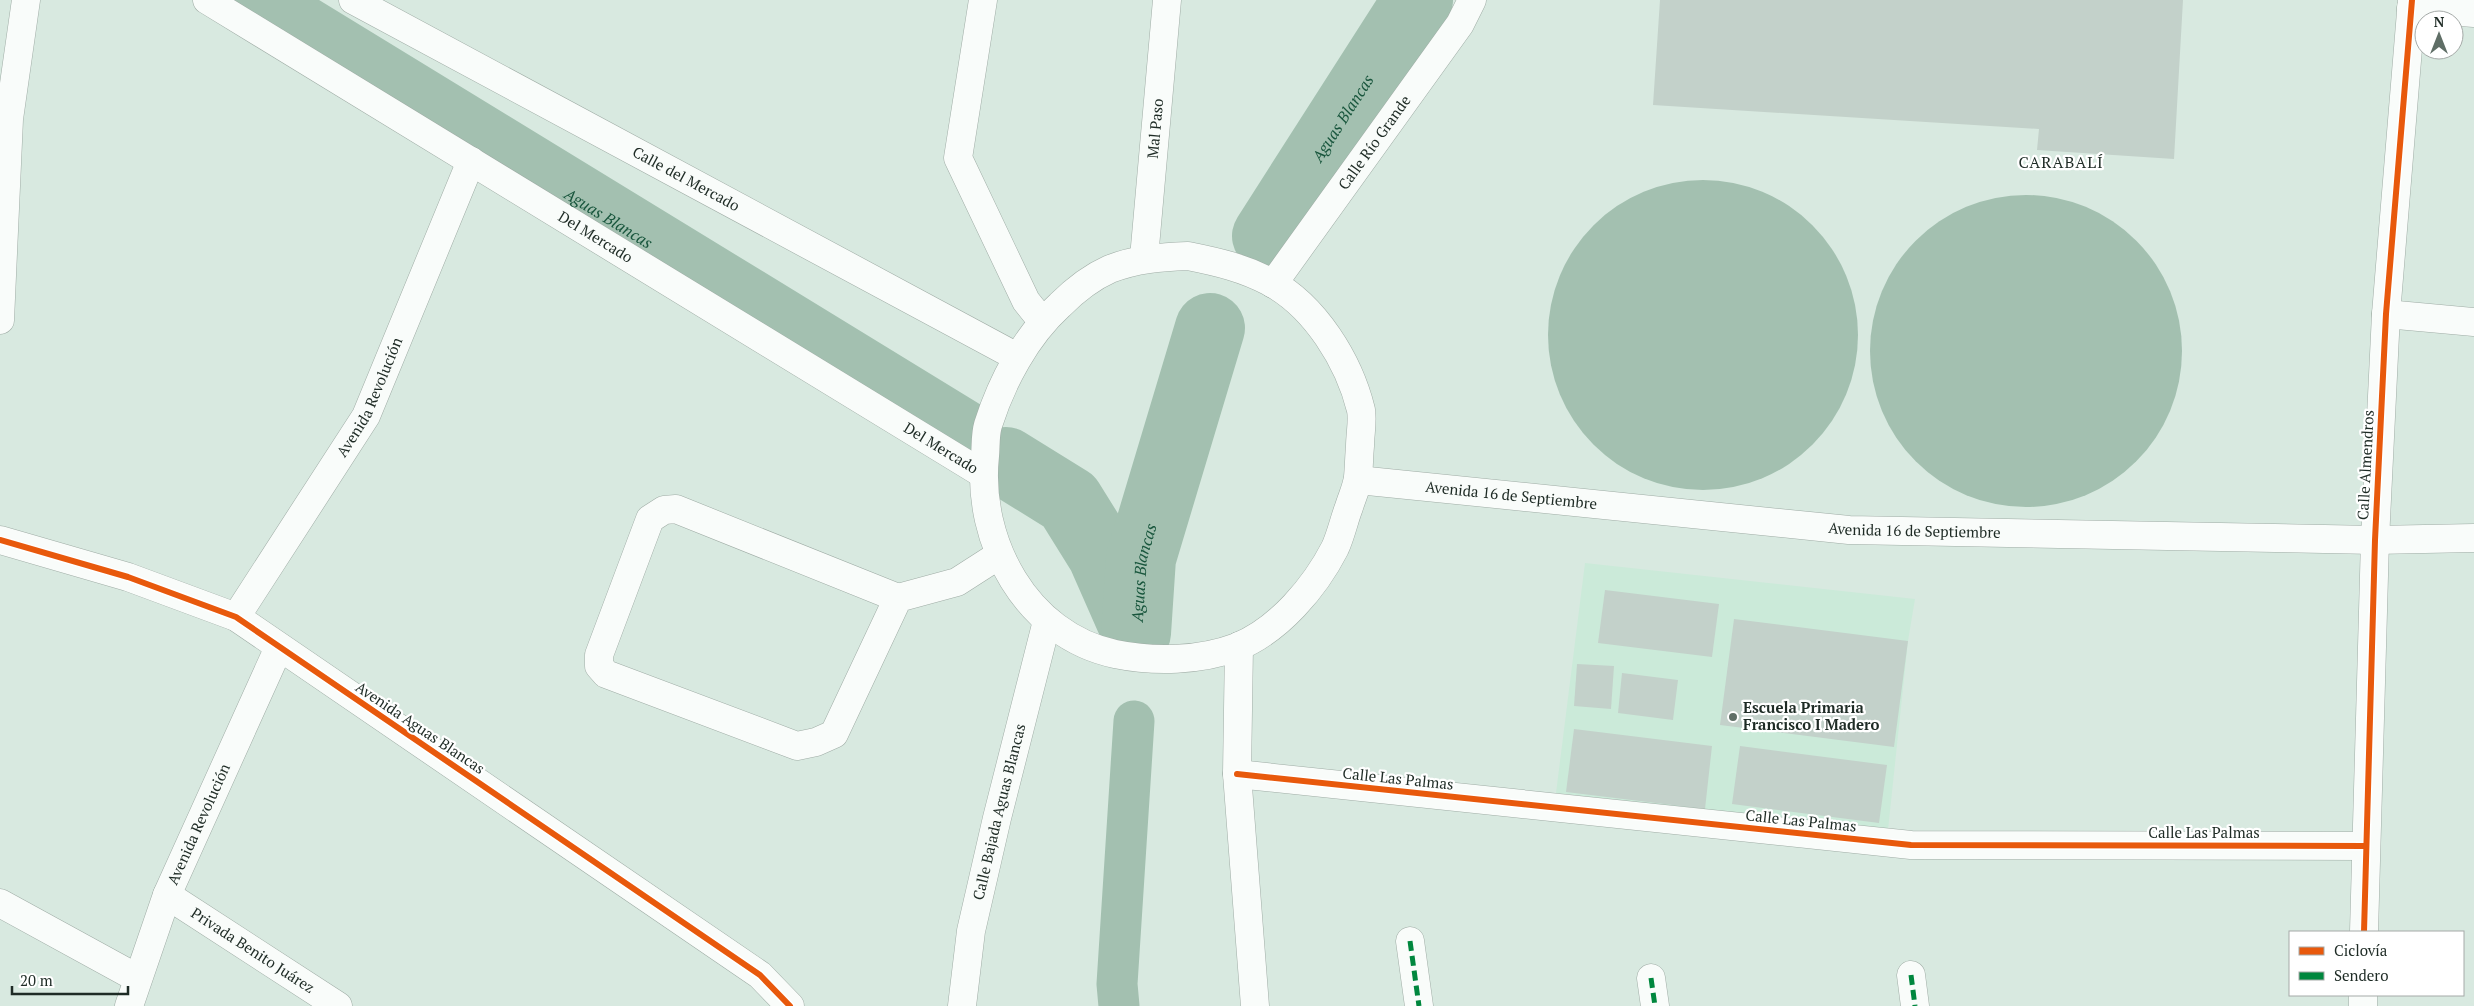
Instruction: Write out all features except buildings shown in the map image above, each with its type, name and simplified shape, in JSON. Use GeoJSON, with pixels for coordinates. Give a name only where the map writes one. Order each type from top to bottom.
{"type":"FeatureCollection","features":[{"type":"Feature","properties":{"kind":"street"},"geometry":{"type":"LineString","coordinates":[[0,320],[9,119],[26,0]]}},
{"type":"Feature","properties":{"kind":"street","name":"Del Mercado"},"geometry":{"type":"LineString","coordinates":[[207,0],[983,474]]}},
{"type":"Feature","properties":{"kind":"street","name":"Calle del Mercado"},"geometry":{"type":"LineString","coordinates":[[353,0],[1017,357]]}},
{"type":"Feature","properties":{"kind":"street"},"geometry":{"type":"LineString","coordinates":[[983,0],[958,158],[1026,301],[1042,321]]}},
{"type":"Feature","properties":{"kind":"street","name":"Mal Paso"},"geometry":{"type":"LineString","coordinates":[[1144,258],[1167,0]]}},
{"type":"Feature","properties":{"kind":"street","name":"Calle Río Grande"},"geometry":{"type":"LineString","coordinates":[[1273,284],[1460,24],[1472,0]]}},
{"type":"Feature","properties":{"kind":"street"},"geometry":{"type":"LineString","coordinates":[[2411,4],[2474,13]]}},
{"type":"Feature","properties":{"kind":"street","name":"Calle Almendros"},"geometry":{"type":"LineString","coordinates":[[2364,931],[2375,540],[2386,314],[2411,4]]}},
{"type":"Feature","properties":{"kind":"street","name":"Avenida Revolución"},"geometry":{"type":"LineString","coordinates":[[236,617],[366,416],[470,161]]}},
{"type":"Feature","properties":{"kind":"street"},"geometry":{"type":"LineString","coordinates":[[1188,256],[1232,265],[1273,284],[1315,318],[1345,362],[1362,412],[1358,480],[1335,547],[1304,595],[1271,627],[1239,646],[1201,658],[1153,658],[1114,654],[1076,639],[1047,621],[1022,593],[999,555],[985,511],[983,474],[988,427],[1017,357],[1042,321],[1074,291],[1107,270],[1144,258],[1188,256]]}},
{"type":"Feature","properties":{"kind":"street"},"geometry":{"type":"LineString","coordinates":[[2386,314],[2474,322]]}},
{"type":"Feature","properties":{"kind":"street","name":"Avenida 16 de Septiembre"},"geometry":{"type":"LineString","coordinates":[[1358,480],[1849,530],[2375,540],[2474,538]]}},
{"type":"Feature","properties":{"kind":"street"},"geometry":{"type":"LineString","coordinates":[[898,598],[834,734],[816,742],[797,746],[606,674],[600,666],[600,655],[650,519],[664,510],[676,509],[898,598],[957,582],[999,555]]}},
{"type":"Feature","properties":{"kind":"street","name":"Avenida Aguas Blancas"},"geometry":{"type":"LineString","coordinates":[[0,540],[128,577],[236,617],[760,975],[790,1006]]}},
{"type":"Feature","properties":{"kind":"street","name":"Calle Bajada Aguas Blancas"},"geometry":{"type":"LineString","coordinates":[[962,1006],[972,931],[997,818],[1047,621]]}},
{"type":"Feature","properties":{"kind":"street"},"geometry":{"type":"LineString","coordinates":[[1239,646],[1237,774],[1255,1006]]}},
{"type":"Feature","properties":{"kind":"street","name":"Avenida Revolución"},"geometry":{"type":"LineString","coordinates":[[129,1006],[137,978],[167,895],[279,648]]}},
{"type":"Feature","properties":{"kind":"street","name":"Calle Las Palmas"},"geometry":{"type":"LineString","coordinates":[[1237,774],[1911,844],[2365,846]]}},
{"type":"Feature","properties":{"kind":"street","name":"Privada Benito Juárez"},"geometry":{"type":"LineString","coordinates":[[167,895],[338,1006]]}},
{"type":"Feature","properties":{"kind":"street"},"geometry":{"type":"LineString","coordinates":[[0,903],[137,978]]}},
{"type":"Feature","properties":{"kind":"street"},"geometry":{"type":"LineString","coordinates":[[1410,941],[1419,1006]]}},
{"type":"Feature","properties":{"kind":"street"},"geometry":{"type":"LineString","coordinates":[[1911,975],[1916,1006]]}},
{"type":"Feature","properties":{"kind":"street"},"geometry":{"type":"LineString","coordinates":[[1651,978],[1655,1006]]}},
{"type":"Feature","properties":{"kind":"shaded area"},"geometry":{"type":"Polygon","coordinates":[[[1703,180],[1733,183],[1762,192],[1789,206],[1823,237],[1839,262],[1851,290],[1855,305],[1858,335],[1855,365],[1846,394],[1832,421],[1801,455],[1776,471],[1748,483],[1733,487],[1703,490],[1673,487],[1644,478],[1617,464],[1583,433],[1567,408],[1555,380],[1551,365],[1548,335],[1551,305],[1560,276],[1574,249],[1605,215],[1630,199],[1658,187],[1673,183],[1703,180]]]}},
{"type":"Feature","properties":{"kind":"shaded area"},"geometry":{"type":"Polygon","coordinates":[[[2026,195],[2056,198],[2100,213],[2125,230],[2147,252],[2164,277],[2170,291],[2179,321],[2182,351],[2179,381],[2164,425],[2147,450],[2125,472],[2100,489],[2086,495],[2056,504],[2026,507],[1996,504],[1952,489],[1927,472],[1905,450],[1888,425],[1882,411],[1873,381],[1870,351],[1873,321],[1888,277],[1905,252],[1927,230],[1952,213],[1966,207],[1996,198],[2026,195]]]}},
{"type":"Feature","properties":{"kind":"shaded area","name":"Escuela Primaria Francisco I Madero"},"geometry":{"type":"Polygon","coordinates":[[[1585,563],[1915,599],[1908,641],[1888,830],[1556,793],[1585,563]]]}},
{"type":"Feature","properties":{"kind":"waterway","name":"Aguas Blancas"},"geometry":{"type":"LineString","coordinates":[[252,0],[965,436]]}},
{"type":"Feature","properties":{"kind":"waterway","name":"Aguas Blancas"},"geometry":{"type":"LineString","coordinates":[[1267,236],[1418,0]]}},
{"type":"Feature","properties":{"kind":"waterway","name":"Aguas Blancas"},"geometry":{"type":"LineString","coordinates":[[1136,633],[1141,558],[1210,328]]}},
{"type":"Feature","properties":{"kind":"waterway","name":"Aguas Blancas"},"geometry":{"type":"LineString","coordinates":[[1006,462],[1069,501],[1102,554],[1135,629]]}},
{"type":"Feature","properties":{"kind":"waterway","name":"Aguas Blancas"},"geometry":{"type":"LineString","coordinates":[[1119,1006],[1117,984],[1134,721]]}},
{"type":"Feature","properties":{"kind":"marked path"},"geometry":{"type":"LineString","coordinates":[[1410,941],[1419,1006]]}},
{"type":"Feature","properties":{"kind":"marked path"},"geometry":{"type":"LineString","coordinates":[[1911,975],[1915,1006]]}},
{"type":"Feature","properties":{"kind":"marked path"},"geometry":{"type":"LineString","coordinates":[[1651,978],[1655,1006]]}},
{"type":"Feature","properties":{"kind":"cycle path"},"geometry":{"type":"LineString","coordinates":[[2364,931],[2375,540],[2386,314],[2412,0]]}},
{"type":"Feature","properties":{"kind":"cycle path"},"geometry":{"type":"LineString","coordinates":[[0,540],[128,577],[236,617],[760,975],[790,1006]]}},
{"type":"Feature","properties":{"kind":"cycle path"},"geometry":{"type":"LineString","coordinates":[[1237,774],[1911,845],[2365,846]]}},
{"type":"Feature","properties":{"kind":"place","name":"Escuela Primaria Francisco I Madero"},"geometry":{"type":"Point","coordinates":[1733,717]}},
{"type":"Feature","properties":{"kind":"district","name":"CARABALÍ"},"geometry":{"type":"Point","coordinates":[2061,162]}}]}
